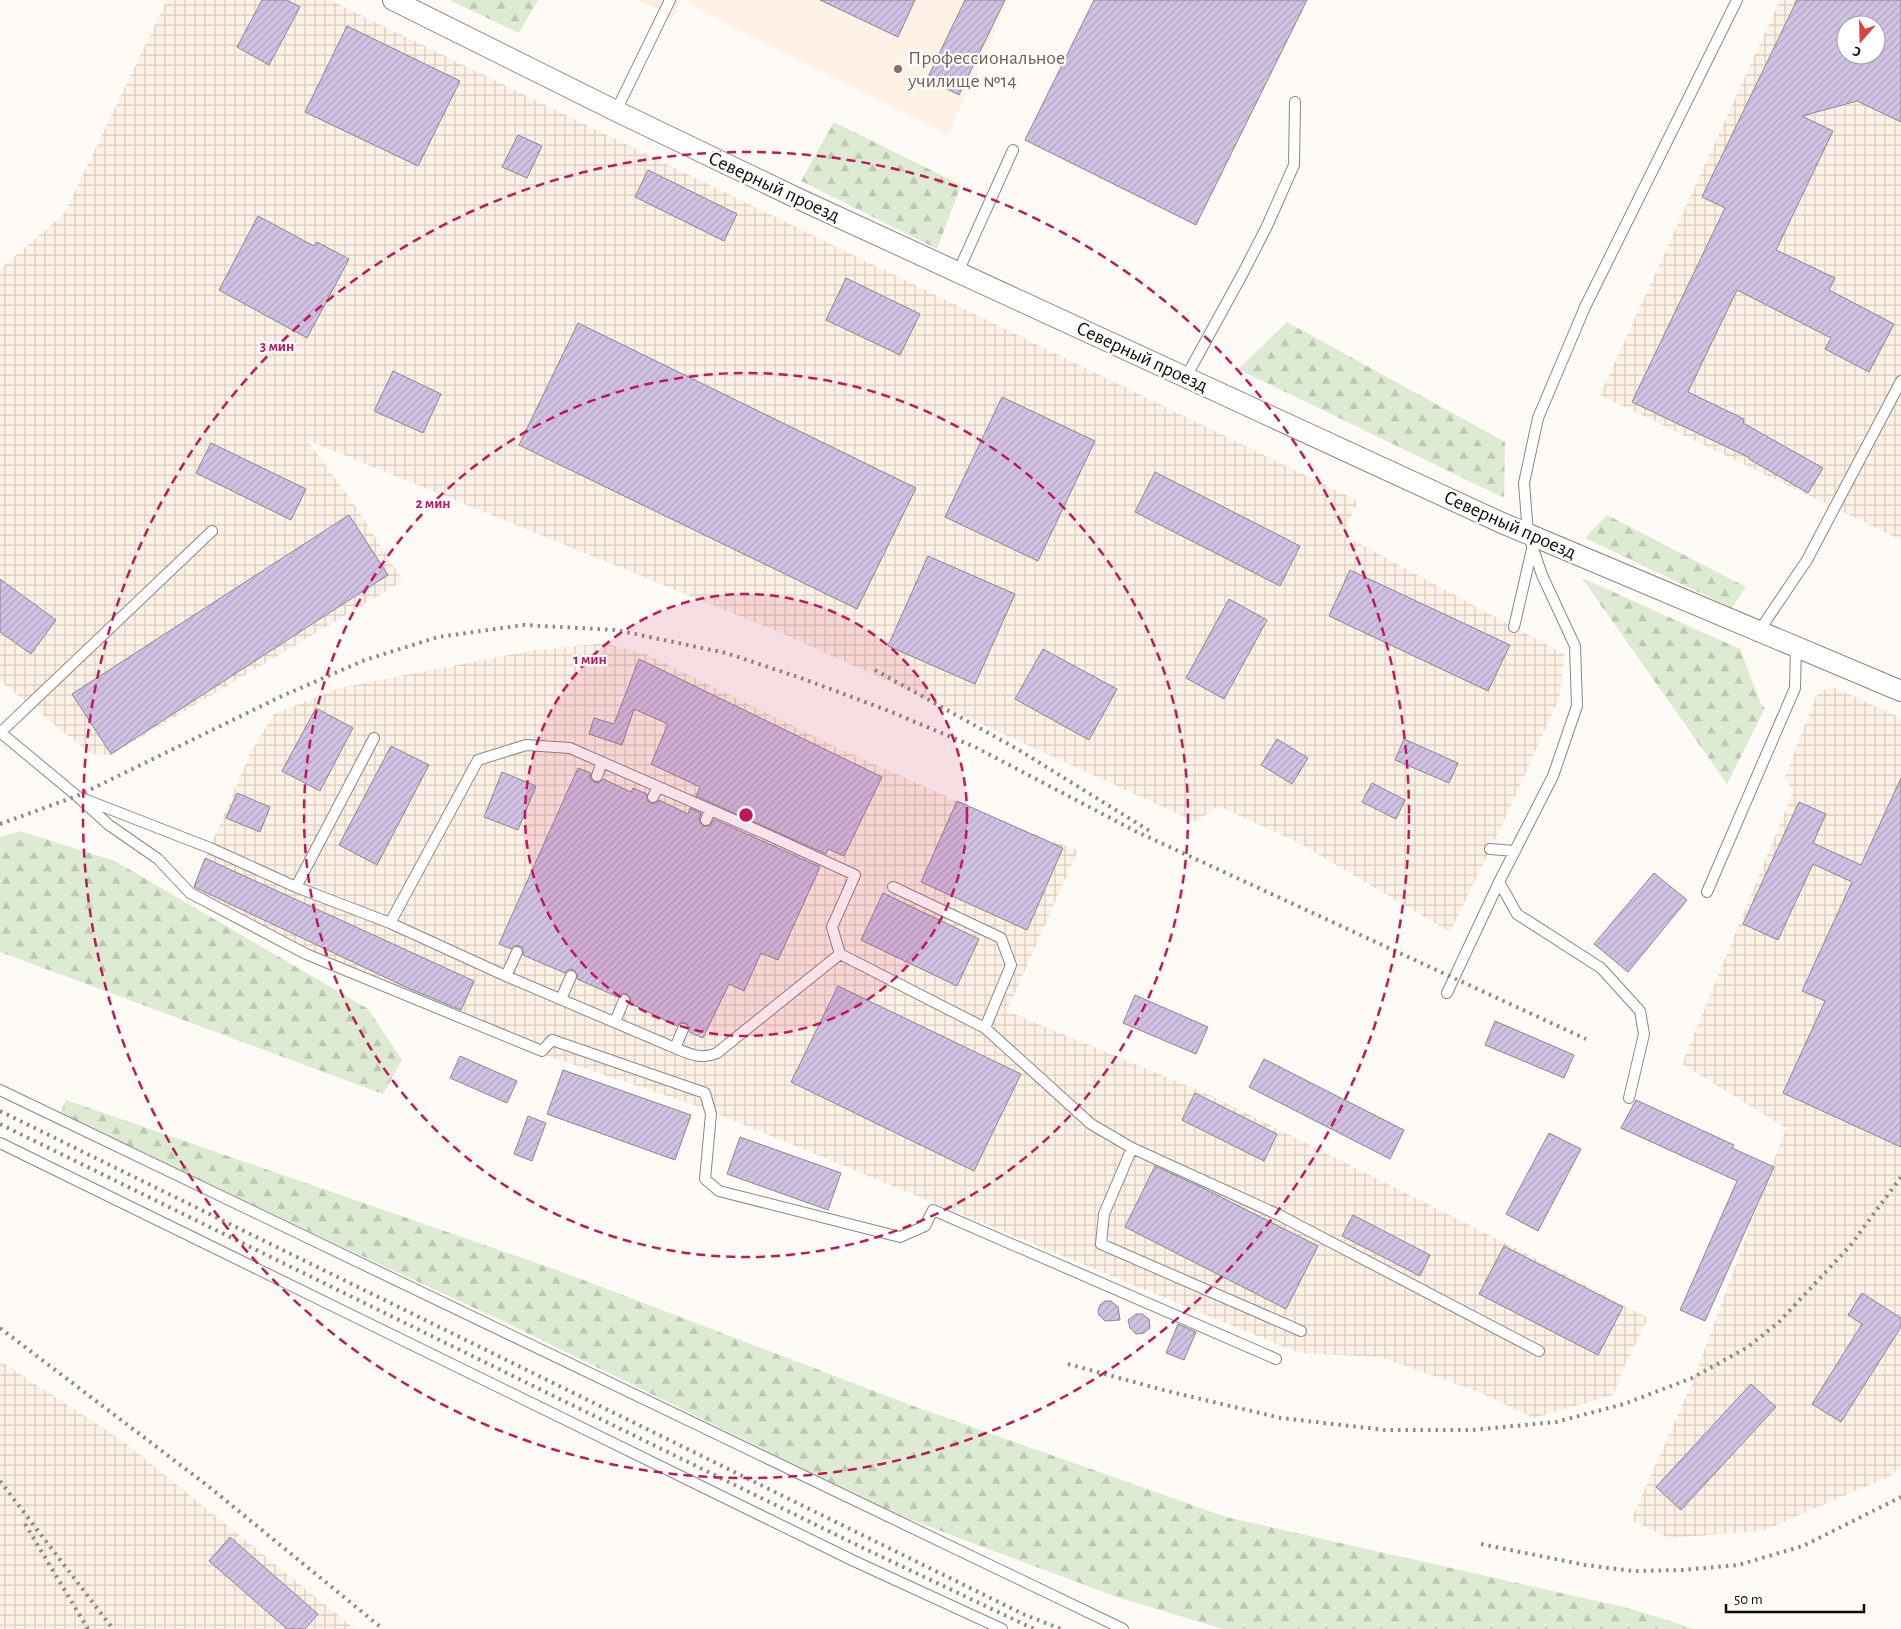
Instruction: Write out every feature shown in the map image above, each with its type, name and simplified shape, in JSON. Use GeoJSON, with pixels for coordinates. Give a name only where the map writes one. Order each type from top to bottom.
{"type":"FeatureCollection","features":[{"type":"Feature","properties":{"kind":"street","name":"Северный проезд"},"geometry":{"type":"LineString","coordinates":[[393,0],[616,111],[799,199],[1186,378],[1530,541],[1759,631],[1901,691]]}},
{"type":"Feature","properties":{"kind":"lane"},"geometry":{"type":"LineString","coordinates":[[616,111],[670,0]]}},
{"type":"Feature","properties":{"kind":"lane"},"geometry":{"type":"LineString","coordinates":[[1447,993],[1499,882],[1553,776],[1576,706],[1575,646],[1542,575],[1530,541],[1524,483],[1538,418],[1584,307],[1737,0]]}},
{"type":"Feature","properties":{"kind":"lane"},"geometry":{"type":"LineString","coordinates":[[1186,378],[1255,249],[1294,165],[1295,102]]}},
{"type":"Feature","properties":{"kind":"lane"},"geometry":{"type":"LineString","coordinates":[[958,272],[1013,150]]}},
{"type":"Feature","properties":{"kind":"lane"},"geometry":{"type":"LineString","coordinates":[[1759,631],[1807,560],[1901,381]]}},
{"type":"Feature","properties":{"kind":"lane"},"geometry":{"type":"LineString","coordinates":[[212,531],[0,733],[77,796],[109,825],[158,859],[190,893],[306,954],[542,1051],[552,1040],[704,1093],[711,1114],[705,1180],[719,1191],[900,1237],[925,1226],[933,1210],[1276,1359]]}},
{"type":"Feature","properties":{"kind":"lane"},"geometry":{"type":"LineString","coordinates":[[1514,627],[1530,541]]}},
{"type":"Feature","properties":{"kind":"lane"},"geometry":{"type":"LineString","coordinates":[[1708,892],[1795,688],[1796,647]]}},
{"type":"Feature","properties":{"kind":"lane"},"geometry":{"type":"LineString","coordinates":[[296,887],[374,738]]}},
{"type":"Feature","properties":{"kind":"lane"},"geometry":{"type":"LineString","coordinates":[[390,923],[478,760],[526,745],[570,748],[710,810],[766,839],[855,875],[832,927],[840,954],[985,1028],[1091,1124],[1132,1148],[1279,1215],[1539,1351]]}},
{"type":"Feature","properties":{"kind":"lane"},"geometry":{"type":"LineString","coordinates":[[597,776],[602,762]]}},
{"type":"Feature","properties":{"kind":"lane"},"geometry":{"type":"LineString","coordinates":[[653,797],[658,786]]}},
{"type":"Feature","properties":{"kind":"lane"},"geometry":{"type":"LineString","coordinates":[[77,796],[210,848],[296,887],[390,923],[506,976],[697,1056],[706,1057],[717,1053],[840,954]]}},
{"type":"Feature","properties":{"kind":"lane"},"geometry":{"type":"LineString","coordinates":[[706,820],[710,810]]}},
{"type":"Feature","properties":{"kind":"lane"},"geometry":{"type":"LineString","coordinates":[[1490,849],[1515,851]]}},
{"type":"Feature","properties":{"kind":"lane"},"geometry":{"type":"LineString","coordinates":[[1499,882],[1517,914],[1601,968],[1640,1011],[1644,1034],[1629,1098]]}},
{"type":"Feature","properties":{"kind":"lane"},"geometry":{"type":"LineString","coordinates":[[893,887],[1001,938],[1012,965],[985,1028]]}},
{"type":"Feature","properties":{"kind":"lane"},"geometry":{"type":"LineString","coordinates":[[506,976],[517,952]]}},
{"type":"Feature","properties":{"kind":"lane"},"geometry":{"type":"LineString","coordinates":[[561,999],[571,976]]}},
{"type":"Feature","properties":{"kind":"lane"},"geometry":{"type":"LineString","coordinates":[[615,1022],[624,1000]]}},
{"type":"Feature","properties":{"kind":"lane"},"geometry":{"type":"LineString","coordinates":[[675,1048],[683,1029]]}},
{"type":"Feature","properties":{"kind":"lane"},"geometry":{"type":"LineString","coordinates":[[0,1090],[1123,1629]]}},
{"type":"Feature","properties":{"kind":"lane"},"geometry":{"type":"LineString","coordinates":[[0,1143],[854,1561],[1002,1629]]}},
{"type":"Feature","properties":{"kind":"lane"},"geometry":{"type":"LineString","coordinates":[[1132,1148],[1104,1214],[1102,1244],[1301,1331]]}},
{"type":"Feature","properties":{"kind":"shaded area"},"geometry":{"type":"Polygon","coordinates":[[[167,0],[330,0],[1358,501],[1343,535],[1564,654],[1560,696],[1502,825],[1450,932],[1297,842],[1218,806],[1196,822],[786,635],[307,440],[355,506],[403,581],[111,755],[91,754],[0,681],[0,269],[64,214],[167,0]]]}},
{"type":"Feature","properties":{"kind":"shaded area"},"geometry":{"type":"Polygon","coordinates":[[[638,0],[681,0],[673,17],[638,0]]]}},
{"type":"Feature","properties":{"kind":"shaded area","name":"Профессиональное училище №14"},"geometry":{"type":"Polygon","coordinates":[[[690,0],[1009,0],[948,135],[690,4],[690,0]]]}},
{"type":"Feature","properties":{"kind":"shaded area"},"geometry":{"type":"Polygon","coordinates":[[[1780,0],[1901,0],[1901,540],[1600,395],[1780,0]]]}},
{"type":"Feature","properties":{"kind":"shaded area"},"geometry":{"type":"Polygon","coordinates":[[[604,643],[646,654],[836,747],[1013,826],[1078,850],[1007,1011],[1212,1096],[1527,1254],[1648,1318],[1613,1395],[1534,1418],[1481,1393],[1381,1357],[1299,1353],[703,1108],[527,1049],[305,960],[229,920],[189,896],[251,752],[274,714],[339,688],[530,651],[604,643]]]}},
{"type":"Feature","properties":{"kind":"shaded area"},"geometry":{"type":"Polygon","coordinates":[[[1831,686],[1901,718],[1901,1466],[1890,1476],[1763,1531],[1669,1538],[1631,1520],[1693,1381],[1786,1128],[1682,1064],[1793,792],[1785,777],[1816,696],[1831,686]]]}},
{"type":"Feature","properties":{"kind":"shaded area"},"geometry":{"type":"Polygon","coordinates":[[[0,1361],[124,1442],[355,1629],[0,1629],[0,1361]]]}},
{"type":"Feature","properties":{"kind":"green space"},"geometry":{"type":"Polygon","coordinates":[[[449,0],[538,0],[519,33],[449,0]]]}},
{"type":"Feature","properties":{"kind":"green space"},"geometry":{"type":"Polygon","coordinates":[[[834,122],[961,185],[937,249],[801,181],[834,122]]]}},
{"type":"Feature","properties":{"kind":"green space"},"geometry":{"type":"Polygon","coordinates":[[[1287,322],[1505,442],[1504,498],[1238,369],[1287,322]]]}},
{"type":"Feature","properties":{"kind":"green space"},"geometry":{"type":"Polygon","coordinates":[[[1607,515],[1746,587],[1732,608],[1585,538],[1607,515]]]}},
{"type":"Feature","properties":{"kind":"green space"},"geometry":{"type":"Polygon","coordinates":[[[1582,578],[1740,649],[1761,704],[1765,708],[1727,784],[1582,578]]]}},
{"type":"Feature","properties":{"kind":"green space"},"geometry":{"type":"Polygon","coordinates":[[[20,831],[115,861],[368,1009],[402,1060],[383,1094],[0,952],[0,837],[20,831]]]}},
{"type":"Feature","properties":{"kind":"green space"},"geometry":{"type":"Polygon","coordinates":[[[66,1100],[557,1270],[916,1407],[1226,1517],[1628,1608],[1695,1629],[1223,1629],[1117,1597],[898,1515],[507,1323],[59,1116],[66,1100]]]}},
{"type":"Feature","properties":{"kind":"building"},"geometry":{"type":"Polygon","coordinates":[[[262,0],[287,0],[300,7],[269,65],[237,47],[262,0]]]}},
{"type":"Feature","properties":{"kind":"building"},"geometry":{"type":"Polygon","coordinates":[[[820,0],[915,0],[898,37],[820,0]]]}},
{"type":"Feature","properties":{"kind":"building"},"geometry":{"type":"Polygon","coordinates":[[[965,0],[1005,0],[959,95],[927,79],[965,0]]]}},
{"type":"Feature","properties":{"kind":"building"},"geometry":{"type":"Polygon","coordinates":[[[1094,0],[1307,0],[1196,225],[1025,140],[1094,0]]]}},
{"type":"Feature","properties":{"kind":"building"},"geometry":{"type":"Polygon","coordinates":[[[1797,0],[1901,0],[1901,122],[1857,101],[1802,116],[1833,131],[1776,250],[1835,278],[1829,290],[1894,324],[1869,372],[1825,349],[1831,338],[1737,290],[1688,392],[1744,419],[1743,423],[1823,468],[1808,493],[1750,458],[1632,402],[1725,208],[1702,197],[1797,0]]]}},
{"type":"Feature","properties":{"kind":"building"},"geometry":{"type":"Polygon","coordinates":[[[347,26],[460,81],[418,166],[305,112],[347,26]]]}},
{"type":"Feature","properties":{"kind":"building"},"geometry":{"type":"Polygon","coordinates":[[[518,135],[542,146],[527,178],[502,167],[518,135]]]}},
{"type":"Feature","properties":{"kind":"building"},"geometry":{"type":"Polygon","coordinates":[[[648,170],[737,214],[724,241],[635,197],[648,170]]]}},
{"type":"Feature","properties":{"kind":"building"},"geometry":{"type":"Polygon","coordinates":[[[258,216],[314,246],[317,242],[349,259],[307,338],[219,290],[258,216]]]}},
{"type":"Feature","properties":{"kind":"building"},"geometry":{"type":"Polygon","coordinates":[[[846,278],[920,314],[900,355],[826,320],[846,278]]]}},
{"type":"Feature","properties":{"kind":"building"},"geometry":{"type":"Polygon","coordinates":[[[578,323],[916,488],[857,609],[519,445],[578,323]]]}},
{"type":"Feature","properties":{"kind":"building"},"geometry":{"type":"Polygon","coordinates":[[[393,371],[441,394],[423,433],[374,411],[393,371]]]}},
{"type":"Feature","properties":{"kind":"building"},"geometry":{"type":"Polygon","coordinates":[[[1002,397],[1095,441],[1038,561],[945,517],[1002,397]]]}},
{"type":"Feature","properties":{"kind":"building"},"geometry":{"type":"Polygon","coordinates":[[[211,443],[306,489],[291,520],[196,473],[211,443]]]}},
{"type":"Feature","properties":{"kind":"building"},"geometry":{"type":"Polygon","coordinates":[[[1155,472],[1300,546],[1280,586],[1135,512],[1155,472]]]}},
{"type":"Feature","properties":{"kind":"building"},"geometry":{"type":"Polygon","coordinates":[[[349,515],[388,575],[111,754],[72,694],[349,515]]]}},
{"type":"Feature","properties":{"kind":"building"},"geometry":{"type":"Polygon","coordinates":[[[928,556],[1015,594],[975,684],[888,646],[928,556]]]}},
{"type":"Feature","properties":{"kind":"building"},"geometry":{"type":"Polygon","coordinates":[[[1350,570],[1510,645],[1488,691],[1329,616],[1350,570]]]}},
{"type":"Feature","properties":{"kind":"building"},"geometry":{"type":"Polygon","coordinates":[[[0,579],[56,620],[31,654],[0,632],[0,579]]]}},
{"type":"Feature","properties":{"kind":"building"},"geometry":{"type":"Polygon","coordinates":[[[1229,599],[1267,620],[1224,699],[1186,678],[1229,599]]]}},
{"type":"Feature","properties":{"kind":"building"},"geometry":{"type":"Polygon","coordinates":[[[1043,649],[1117,689],[1089,740],[1015,699],[1043,649]]]}},
{"type":"Feature","properties":{"kind":"building"},"geometry":{"type":"Polygon","coordinates":[[[639,659],[882,777],[844,856],[828,849],[826,854],[696,796],[700,787],[651,764],[668,724],[634,709],[622,745],[589,734],[594,718],[614,724],[639,659]]]}},
{"type":"Feature","properties":{"kind":"building"},"geometry":{"type":"Polygon","coordinates":[[[316,708],[353,728],[320,791],[282,771],[316,708]]]}},
{"type":"Feature","properties":{"kind":"building"},"geometry":{"type":"Polygon","coordinates":[[[1277,739],[1308,758],[1292,784],[1261,765],[1277,739]]]}},
{"type":"Feature","properties":{"kind":"building"},"geometry":{"type":"Polygon","coordinates":[[[1404,739],[1458,763],[1449,783],[1395,760],[1404,739]]]}},
{"type":"Feature","properties":{"kind":"building"},"geometry":{"type":"Polygon","coordinates":[[[391,746],[429,765],[377,865],[339,845],[391,746]]]}},
{"type":"Feature","properties":{"kind":"building"},"geometry":{"type":"Polygon","coordinates":[[[578,768],[591,773],[590,778],[594,782],[599,783],[603,779],[631,792],[633,788],[647,794],[647,800],[650,803],[656,803],[659,800],[688,814],[690,808],[701,813],[699,820],[703,826],[710,826],[714,819],[820,867],[778,960],[761,953],[744,991],[729,984],[703,1038],[689,1032],[690,1028],[686,1023],[682,1022],[677,1026],[630,1003],[631,999],[627,994],[623,993],[618,997],[577,979],[578,975],[574,970],[570,969],[565,973],[523,955],[523,948],[519,946],[513,946],[511,949],[499,944],[578,768]]]}},
{"type":"Feature","properties":{"kind":"building"},"geometry":{"type":"Polygon","coordinates":[[[502,772],[536,786],[518,830],[484,817],[502,772]]]}},
{"type":"Feature","properties":{"kind":"building"},"geometry":{"type":"Polygon","coordinates":[[[1901,778],[1901,1147],[1783,1093],[1825,1001],[1802,991],[1852,882],[1813,864],[1778,940],[1743,924],[1799,802],[1826,814],[1813,843],[1861,865],[1901,778]]]}},
{"type":"Feature","properties":{"kind":"building"},"geometry":{"type":"Polygon","coordinates":[[[1372,783],[1405,800],[1396,819],[1362,802],[1372,783]]]}},
{"type":"Feature","properties":{"kind":"building"},"geometry":{"type":"Polygon","coordinates":[[[237,793],[270,807],[260,832],[226,818],[237,793]]]}},
{"type":"Feature","properties":{"kind":"building"},"geometry":{"type":"Polygon","coordinates":[[[957,801],[1063,848],[1027,930],[921,882],[957,801]]]}},
{"type":"Feature","properties":{"kind":"building"},"geometry":{"type":"Polygon","coordinates":[[[205,858],[474,981],[461,1010],[410,989],[194,887],[205,858]]]}},
{"type":"Feature","properties":{"kind":"building"},"geometry":{"type":"Polygon","coordinates":[[[1654,873],[1687,900],[1628,972],[1594,944],[1654,873]]]}},
{"type":"Feature","properties":{"kind":"building"},"geometry":{"type":"Polygon","coordinates":[[[883,893],[979,939],[957,986],[861,940],[883,893]]]}},
{"type":"Feature","properties":{"kind":"building"},"geometry":{"type":"Polygon","coordinates":[[[838,986],[1021,1074],[974,1171],[791,1082],[838,986]]]}},
{"type":"Feature","properties":{"kind":"building"},"geometry":{"type":"Polygon","coordinates":[[[1135,995],[1208,1027],[1196,1054],[1123,1023],[1135,995]]]}},
{"type":"Feature","properties":{"kind":"building"},"geometry":{"type":"Polygon","coordinates":[[[1495,1021],[1574,1055],[1564,1078],[1485,1045],[1495,1021]]]}},
{"type":"Feature","properties":{"kind":"building"},"geometry":{"type":"Polygon","coordinates":[[[460,1056],[517,1081],[507,1103],[450,1078],[460,1056]]]}},
{"type":"Feature","properties":{"kind":"building"},"geometry":{"type":"Polygon","coordinates":[[[1264,1059],[1404,1130],[1390,1159],[1249,1087],[1264,1059]]]}},
{"type":"Feature","properties":{"kind":"building"},"geometry":{"type":"Polygon","coordinates":[[[563,1070],[691,1115],[675,1160],[547,1114],[563,1070]]]}},
{"type":"Feature","properties":{"kind":"building"},"geometry":{"type":"Polygon","coordinates":[[[1195,1093],[1277,1134],[1264,1161],[1182,1120],[1195,1093]]]}},
{"type":"Feature","properties":{"kind":"building"},"geometry":{"type":"Polygon","coordinates":[[[1636,1100],[1734,1145],[1732,1148],[1774,1167],[1705,1321],[1680,1310],[1737,1181],[1621,1128],[1636,1100]]]}},
{"type":"Feature","properties":{"kind":"building"},"geometry":{"type":"Polygon","coordinates":[[[528,1116],[546,1123],[532,1161],[514,1154],[528,1116]]]}},
{"type":"Feature","properties":{"kind":"building"},"geometry":{"type":"Polygon","coordinates":[[[1549,1133],[1581,1149],[1538,1231],[1506,1214],[1549,1133]]]}},
{"type":"Feature","properties":{"kind":"building"},"geometry":{"type":"Polygon","coordinates":[[[740,1137],[841,1173],[828,1210],[727,1174],[740,1137]]]}},
{"type":"Feature","properties":{"kind":"building"},"geometry":{"type":"Polygon","coordinates":[[[1155,1166],[1318,1246],[1286,1309],[1125,1227],[1155,1166]]]}},
{"type":"Feature","properties":{"kind":"building"},"geometry":{"type":"Polygon","coordinates":[[[1353,1215],[1430,1255],[1420,1276],[1342,1236],[1353,1215]]]}},
{"type":"Feature","properties":{"kind":"building"},"geometry":{"type":"Polygon","coordinates":[[[1504,1246],[1623,1307],[1598,1355],[1479,1294],[1504,1246]]]}},
{"type":"Feature","properties":{"kind":"building"},"geometry":{"type":"Polygon","coordinates":[[[1862,1293],[1901,1318],[1901,1327],[1841,1422],[1812,1404],[1862,1324],[1848,1315],[1862,1293]]]}},
{"type":"Feature","properties":{"kind":"building"},"geometry":{"type":"Polygon","coordinates":[[[1105,1301],[1111,1301],[1118,1307],[1120,1320],[1105,1321],[1099,1315],[1100,1305],[1105,1301]]]}},
{"type":"Feature","properties":{"kind":"building"},"geometry":{"type":"Polygon","coordinates":[[[1136,1314],[1142,1314],[1149,1319],[1150,1328],[1144,1333],[1136,1334],[1130,1328],[1128,1320],[1136,1314]]]}},
{"type":"Feature","properties":{"kind":"building"},"geometry":{"type":"Polygon","coordinates":[[[1178,1324],[1196,1332],[1184,1360],[1166,1353],[1178,1324]]]}},
{"type":"Feature","properties":{"kind":"building"},"geometry":{"type":"Polygon","coordinates":[[[1751,1384],[1776,1407],[1681,1510],[1656,1487],[1751,1384]]]}},
{"type":"Feature","properties":{"kind":"building"},"geometry":{"type":"Polygon","coordinates":[[[230,1537],[318,1614],[305,1629],[287,1629],[209,1561],[230,1537]]]}},
{"type":"Feature","properties":{"kind":"railway"},"geometry":{"type":"LineString","coordinates":[[0,824],[77,796],[282,696],[365,660],[438,637],[524,625],[616,630],[726,653],[801,678],[889,711],[975,747],[1135,831],[1586,1039]]}},
{"type":"Feature","properties":{"kind":"railway"},"geometry":{"type":"LineString","coordinates":[[875,670],[1019,750],[1153,833]]}},
{"type":"Feature","properties":{"kind":"railway"},"geometry":{"type":"LineString","coordinates":[[0,1111],[1023,1614],[1061,1629]]}},
{"type":"Feature","properties":{"kind":"railway"},"geometry":{"type":"LineString","coordinates":[[0,1124],[859,1546],[1034,1629]]}},
{"type":"Feature","properties":{"kind":"railway"},"geometry":{"type":"LineString","coordinates":[[1068,1364],[1167,1391],[1281,1418],[1385,1430],[1472,1430],[1556,1422],[1624,1404],[1692,1378],[1748,1347],[1779,1322],[1850,1246],[1901,1177]]}},
{"type":"Feature","properties":{"kind":"railway"},"geometry":{"type":"LineString","coordinates":[[0,1328],[208,1486],[383,1629]]}},
{"type":"Feature","properties":{"kind":"railway"},"geometry":{"type":"LineString","coordinates":[[0,1481],[113,1629]]}},
{"type":"Feature","properties":{"kind":"railway"},"geometry":{"type":"LineString","coordinates":[[1481,1544],[1585,1565],[1633,1571],[1683,1570],[1738,1565],[1803,1546],[1901,1497]]}},
{"type":"Feature","properties":{"kind":"railway"},"geometry":{"type":"LineString","coordinates":[[25,1524],[88,1629]]}},
{"type":"Feature","properties":{"kind":"place","name":"Профессиональное училище №14"},"geometry":{"type":"Point","coordinates":[898,69]}}]}
